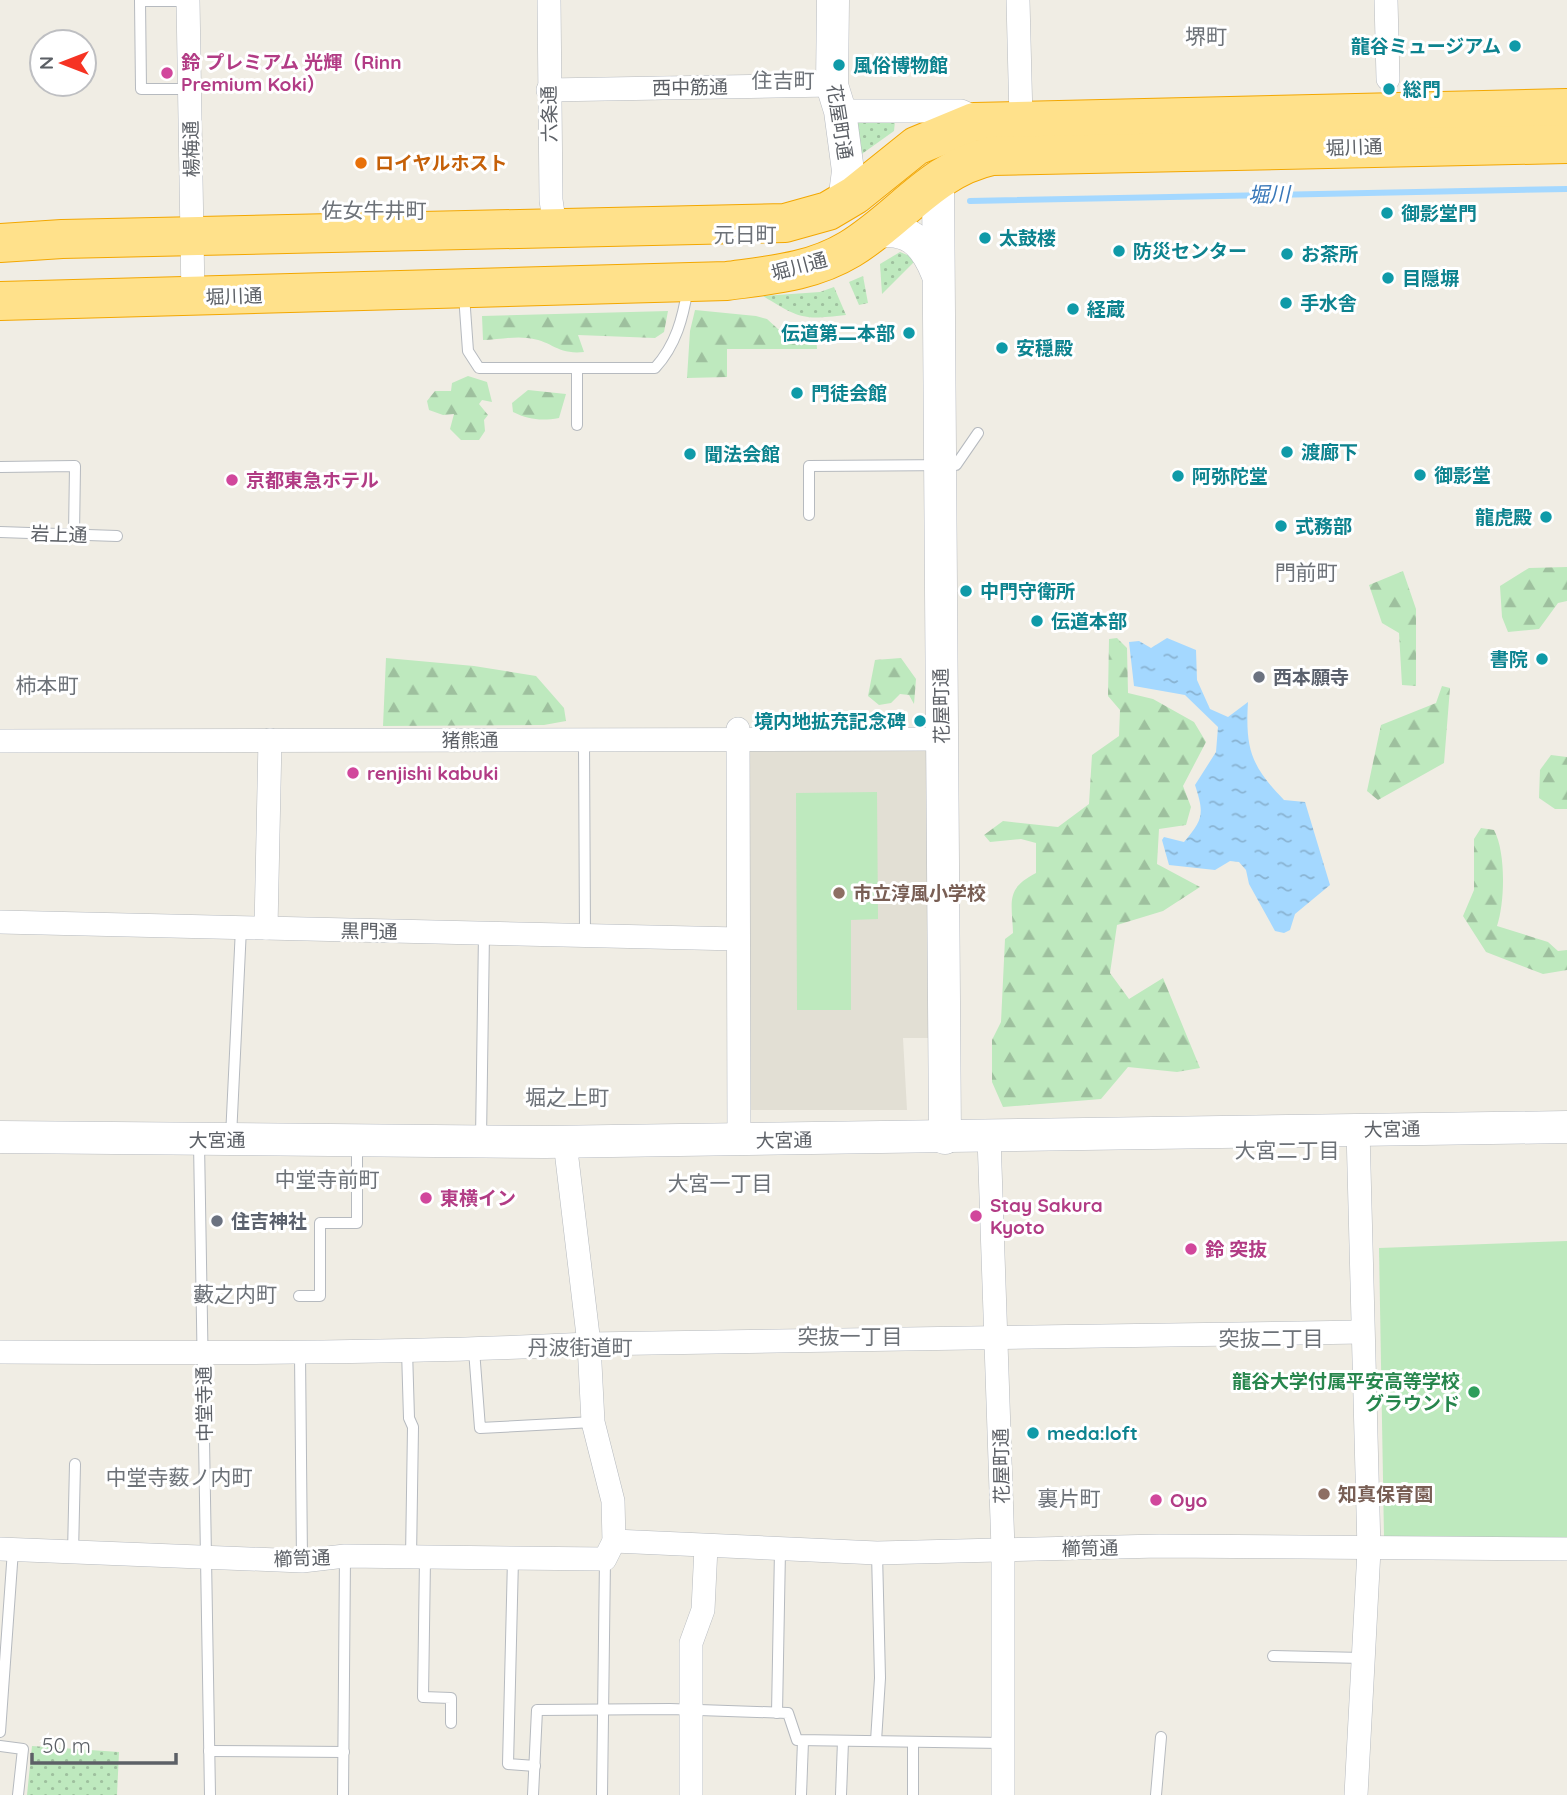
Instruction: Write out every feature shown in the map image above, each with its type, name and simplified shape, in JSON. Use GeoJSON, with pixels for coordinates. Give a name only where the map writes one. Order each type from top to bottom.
{"type":"FeatureCollection","features":[{"type":"Feature","properties":{"kind":"highway","name":"堀川通"},"geometry":{"type":"LineString","coordinates":[[0,243],[193,235],[776,224],[818,215],[844,202],[894,160],[924,141],[957,127],[983,121],[1388,107],[1567,108]]}},
{"type":"Feature","properties":{"kind":"highway","name":"堀川通"},"geometry":{"type":"LineString","coordinates":[[0,300],[727,281],[794,272],[833,258],[874,233],[938,178],[964,164],[992,156],[1388,107],[1567,144]]}},
{"type":"Feature","properties":{"kind":"highway"},"geometry":{"type":"LineString","coordinates":[[0,221],[62,239]]}},
{"type":"Feature","properties":{"kind":"street","name":"六条通"},"geometry":{"type":"LineString","coordinates":[[548,0],[548,90],[555,227]]}},
{"type":"Feature","properties":{"kind":"street","name":"花屋町通"},"geometry":{"type":"LineString","coordinates":[[833,0],[836,98],[848,171],[844,202]]}},
{"type":"Feature","properties":{"kind":"street"},"geometry":{"type":"LineString","coordinates":[[1017,0],[1021,119]]}},
{"type":"Feature","properties":{"kind":"street"},"geometry":{"type":"LineString","coordinates":[[1386,0],[1388,107]]}},
{"type":"Feature","properties":{"kind":"street","name":"楊梅通"},"geometry":{"type":"LineString","coordinates":[[188,1],[193,297]]}},
{"type":"Feature","properties":{"kind":"street","name":"西中筋通"},"geometry":{"type":"LineString","coordinates":[[548,90],[836,98],[961,111],[983,121]]}},
{"type":"Feature","properties":{"kind":"street","name":"花屋町通"},"geometry":{"type":"LineString","coordinates":[[938,178],[945,1138]]}},
{"type":"Feature","properties":{"kind":"street","name":"花屋町通"},"geometry":{"type":"LineString","coordinates":[[874,233],[894,230],[919,240],[937,274]]}},
{"type":"Feature","properties":{"kind":"street"},"geometry":{"type":"LineString","coordinates":[[738,734],[739,1140]]}},
{"type":"Feature","properties":{"kind":"street","name":"猪熊通"},"geometry":{"type":"LineString","coordinates":[[0,741],[583,740],[738,734],[941,739]]}},
{"type":"Feature","properties":{"kind":"street"},"geometry":{"type":"LineString","coordinates":[[266,928],[270,740]]}},
{"type":"Feature","properties":{"kind":"street","name":"黒門通"},"geometry":{"type":"LineString","coordinates":[[0,922],[738,939]]}},
{"type":"Feature","properties":{"kind":"street","name":"大宮通"},"geometry":{"type":"LineString","coordinates":[[0,1137],[565,1142],[1567,1127]]}},
{"type":"Feature","properties":{"kind":"street"},"geometry":{"type":"LineString","coordinates":[[1356,1795],[1369,1550],[1358,1130]]}},
{"type":"Feature","properties":{"kind":"street","name":"花屋町通"},"geometry":{"type":"LineString","coordinates":[[989,1137],[1003,1549],[1003,1795]]}},
{"type":"Feature","properties":{"kind":"street"},"geometry":{"type":"LineString","coordinates":[[565,1142],[589,1344],[593,1422],[613,1501],[609,1550]]}},
{"type":"Feature","properties":{"kind":"street"},"geometry":{"type":"LineString","coordinates":[[0,1352],[300,1353],[474,1350],[589,1344],[1362,1332]]}},
{"type":"Feature","properties":{"kind":"street","name":"櫛笥通"},"geometry":{"type":"LineString","coordinates":[[6,1549],[302,1561],[345,1556],[513,1559],[609,1550],[706,1547],[877,1553],[1159,1546],[1369,1550],[1567,1549]]}},
{"type":"Feature","properties":{"kind":"street"},"geometry":{"type":"LineString","coordinates":[[691,1795],[691,1643],[703,1609],[706,1547]]}},
{"type":"Feature","properties":{"kind":"lane"},"geometry":{"type":"LineString","coordinates":[[188,1],[140,1],[141,89],[190,89]]}},
{"type":"Feature","properties":{"kind":"lane"},"geometry":{"type":"LineString","coordinates":[[463,288],[468,351],[479,368],[655,368],[667,355],[677,335],[689,281]]}},
{"type":"Feature","properties":{"kind":"lane"},"geometry":{"type":"LineString","coordinates":[[577,369],[577,425]]}},
{"type":"Feature","properties":{"kind":"lane"},"geometry":{"type":"LineString","coordinates":[[810,514],[810,466],[956,465],[978,433]]}},
{"type":"Feature","properties":{"kind":"lane"},"geometry":{"type":"LineString","coordinates":[[0,467],[75,466],[74,535]]}},
{"type":"Feature","properties":{"kind":"lane","name":"岩上通"},"geometry":{"type":"LineString","coordinates":[[0,532],[117,537]]}},
{"type":"Feature","properties":{"kind":"lane"},"geometry":{"type":"LineString","coordinates":[[583,740],[585,936]]}},
{"type":"Feature","properties":{"kind":"lane"},"geometry":{"type":"LineString","coordinates":[[231,1140],[240,928]]}},
{"type":"Feature","properties":{"kind":"lane"},"geometry":{"type":"LineString","coordinates":[[481,1142],[484,933]]}},
{"type":"Feature","properties":{"kind":"lane","name":"中堂寺通"},"geometry":{"type":"LineString","coordinates":[[199,1140],[210,1795]]}},
{"type":"Feature","properties":{"kind":"lane"},"geometry":{"type":"LineString","coordinates":[[299,1296],[320,1296],[320,1223],[357,1223],[357,1140]]}},
{"type":"Feature","properties":{"kind":"lane"},"geometry":{"type":"LineString","coordinates":[[407,1350],[409,1418],[413,1427],[423,1697],[451,1698],[451,1723]]}},
{"type":"Feature","properties":{"kind":"lane"},"geometry":{"type":"LineString","coordinates":[[474,1350],[480,1428],[593,1422]]}},
{"type":"Feature","properties":{"kind":"lane"},"geometry":{"type":"LineString","coordinates":[[300,1353],[302,1561]]}},
{"type":"Feature","properties":{"kind":"lane"},"geometry":{"type":"LineString","coordinates":[[73,1553],[75,1464]]}},
{"type":"Feature","properties":{"kind":"lane"},"geometry":{"type":"LineString","coordinates":[[0,1732],[6,1549]]}},
{"type":"Feature","properties":{"kind":"lane"},"geometry":{"type":"LineString","coordinates":[[602,1795],[609,1550]]}},
{"type":"Feature","properties":{"kind":"lane"},"geometry":{"type":"LineString","coordinates":[[777,1713],[780,1550]]}},
{"type":"Feature","properties":{"kind":"lane"},"geometry":{"type":"LineString","coordinates":[[876,1741],[880,1678],[877,1553]]}},
{"type":"Feature","properties":{"kind":"lane"},"geometry":{"type":"LineString","coordinates":[[343,1795],[345,1556]]}},
{"type":"Feature","properties":{"kind":"lane"},"geometry":{"type":"LineString","coordinates":[[513,1559],[508,1764],[535,1766]]}},
{"type":"Feature","properties":{"kind":"lane"},"geometry":{"type":"LineString","coordinates":[[1273,1656],[1363,1658]]}},
{"type":"Feature","properties":{"kind":"lane"},"geometry":{"type":"LineString","coordinates":[[533,1795],[537,1710],[788,1713],[797,1740],[803,1741],[1003,1743]]}},
{"type":"Feature","properties":{"kind":"lane"},"geometry":{"type":"LineString","coordinates":[[1156,1795],[1161,1737]]}},
{"type":"Feature","properties":{"kind":"lane"},"geometry":{"type":"LineString","coordinates":[[801,1795],[803,1741]]}},
{"type":"Feature","properties":{"kind":"lane"},"geometry":{"type":"LineString","coordinates":[[841,1795],[843,1741]]}},
{"type":"Feature","properties":{"kind":"lane"},"geometry":{"type":"LineString","coordinates":[[913,1742],[913,1795]]}},
{"type":"Feature","properties":{"kind":"lane"},"geometry":{"type":"LineString","coordinates":[[0,1746],[23,1749],[18,1795]]}},
{"type":"Feature","properties":{"kind":"lane"},"geometry":{"type":"LineString","coordinates":[[209,1751],[344,1752]]}},
{"type":"Feature","properties":{"kind":"shaded area","name":"市立淳風小学校"},"geometry":{"type":"Polygon","coordinates":[[[748,747],[928,748],[929,1038],[903,1038],[907,1110],[749,1110],[748,747]]]}},
{"type":"Feature","properties":{"kind":"green space"},"geometry":{"type":"Polygon","coordinates":[[[858,120],[895,121],[894,131],[859,156],[851,129],[858,120]]]}},
{"type":"Feature","properties":{"kind":"green space"},"geometry":{"type":"Polygon","coordinates":[[[900,252],[917,259],[882,294],[880,264],[900,252]]]}},
{"type":"Feature","properties":{"kind":"green space"},"geometry":{"type":"Polygon","coordinates":[[[863,276],[868,303],[859,305],[849,282],[863,276]]]}},
{"type":"Feature","properties":{"kind":"green space"},"geometry":{"type":"Polygon","coordinates":[[[834,287],[846,315],[802,316],[763,296],[820,292],[834,287]]]}},
{"type":"Feature","properties":{"kind":"green space"},"geometry":{"type":"Polygon","coordinates":[[[695,310],[756,316],[767,319],[778,329],[801,334],[816,332],[817,349],[727,349],[727,377],[687,378],[690,331],[695,310]]]}},
{"type":"Feature","properties":{"kind":"green space"},"geometry":{"type":"Polygon","coordinates":[[[668,311],[664,332],[655,338],[578,335],[584,352],[567,351],[527,338],[483,340],[482,316],[668,311]]]}},
{"type":"Feature","properties":{"kind":"green space"},"geometry":{"type":"Polygon","coordinates":[[[468,376],[487,382],[492,402],[482,400],[479,404],[488,415],[484,420],[485,431],[479,440],[461,440],[450,429],[454,414],[443,415],[429,410],[427,401],[435,391],[451,391],[452,383],[468,376]]]}},
{"type":"Feature","properties":{"kind":"green space"},"geometry":{"type":"Polygon","coordinates":[[[528,390],[566,394],[559,418],[536,419],[513,412],[512,403],[528,390]]]}},
{"type":"Feature","properties":{"kind":"green space"},"geometry":{"type":"Polygon","coordinates":[[[1567,567],[1567,601],[1558,603],[1539,629],[1508,632],[1502,617],[1500,586],[1529,568],[1567,567]]]}},
{"type":"Feature","properties":{"kind":"green space"},"geometry":{"type":"Polygon","coordinates":[[[1403,571],[1416,609],[1416,686],[1402,685],[1399,633],[1382,623],[1369,585],[1403,571]]]}},
{"type":"Feature","properties":{"kind":"green space"},"geometry":{"type":"Polygon","coordinates":[[[1117,638],[1127,648],[1128,693],[1153,699],[1194,722],[1206,742],[1183,786],[1191,807],[1186,825],[1159,829],[1157,864],[1200,887],[1163,911],[1117,925],[1110,973],[1129,999],[1163,978],[1200,1068],[1177,1072],[1128,1067],[1101,1099],[1003,1107],[992,1082],[992,1040],[1001,1022],[1005,939],[1013,933],[1013,897],[1019,885],[1036,873],[1036,843],[1021,839],[990,842],[984,835],[1003,821],[1058,827],[1089,804],[1092,755],[1119,736],[1120,710],[1108,696],[1109,639],[1117,638]]]}},
{"type":"Feature","properties":{"kind":"green space"},"geometry":{"type":"Polygon","coordinates":[[[386,658],[474,666],[536,676],[564,708],[566,721],[544,725],[383,726],[386,658]]]}},
{"type":"Feature","properties":{"kind":"green space"},"geometry":{"type":"Polygon","coordinates":[[[901,658],[916,679],[914,704],[909,695],[900,694],[891,703],[879,705],[868,696],[875,660],[901,658]]]}},
{"type":"Feature","properties":{"kind":"green space"},"geometry":{"type":"Polygon","coordinates":[[[1442,686],[1450,688],[1444,763],[1378,800],[1367,791],[1381,725],[1436,703],[1442,686]]]}},
{"type":"Feature","properties":{"kind":"green space"},"geometry":{"type":"Polygon","coordinates":[[[1551,755],[1567,757],[1567,809],[1555,809],[1539,798],[1540,770],[1551,755]]]}},
{"type":"Feature","properties":{"kind":"green space"},"geometry":{"type":"Polygon","coordinates":[[[877,792],[878,919],[851,920],[851,1010],[797,1010],[796,793],[877,792]]]}},
{"type":"Feature","properties":{"kind":"green space"},"geometry":{"type":"Polygon","coordinates":[[[1481,828],[1494,830],[1501,851],[1503,891],[1497,926],[1548,942],[1558,951],[1567,950],[1567,970],[1543,974],[1486,952],[1463,916],[1474,890],[1474,839],[1481,828]]]}},
{"type":"Feature","properties":{"kind":"green space","name":"龍谷大学付属平安高等学校 グラウンド"},"geometry":{"type":"Polygon","coordinates":[[[1567,1241],[1567,1537],[1384,1537],[1379,1248],[1567,1241]]]}},
{"type":"Feature","properties":{"kind":"green space"},"geometry":{"type":"Polygon","coordinates":[[[32,1746],[119,1752],[117,1795],[27,1795],[32,1746]]]}},
{"type":"Feature","properties":{"kind":"water"},"geometry":{"type":"Polygon","coordinates":[[[1167,638],[1196,650],[1197,680],[1210,709],[1228,717],[1248,702],[1250,745],[1264,778],[1284,800],[1305,802],[1330,885],[1295,914],[1290,930],[1284,933],[1275,931],[1249,884],[1246,870],[1239,862],[1230,861],[1215,870],[1169,865],[1162,840],[1164,837],[1184,842],[1199,821],[1201,809],[1195,785],[1216,752],[1218,727],[1185,695],[1134,686],[1129,642],[1139,641],[1151,648],[1167,638]]]}},
{"type":"Feature","properties":{"kind":"waterway","name":"堀川"},"geometry":{"type":"LineString","coordinates":[[970,201],[1567,189]]}},
{"type":"Feature","properties":{"kind":"place","name":"龍谷ミュージアム"},"geometry":{"type":"Point","coordinates":[1515,46]}},
{"type":"Feature","properties":{"kind":"place","name":"風俗博物館"},"geometry":{"type":"Point","coordinates":[839,65]}},
{"type":"Feature","properties":{"kind":"place","name":"鈴 プレミアム 光輝（Rinn Premium Koki）"},"geometry":{"type":"Point","coordinates":[167,73]}},
{"type":"Feature","properties":{"kind":"place","name":"総門"},"geometry":{"type":"Point","coordinates":[1389,89]}},
{"type":"Feature","properties":{"kind":"place","name":"ロイヤルホスト"},"geometry":{"type":"Point","coordinates":[361,163]}},
{"type":"Feature","properties":{"kind":"place","name":"御影堂門"},"geometry":{"type":"Point","coordinates":[1387,213]}},
{"type":"Feature","properties":{"kind":"place","name":"太鼓楼"},"geometry":{"type":"Point","coordinates":[985,238]}},
{"type":"Feature","properties":{"kind":"place","name":"防災センター"},"geometry":{"type":"Point","coordinates":[1119,251]}},
{"type":"Feature","properties":{"kind":"place","name":"お茶所"},"geometry":{"type":"Point","coordinates":[1287,254]}},
{"type":"Feature","properties":{"kind":"place","name":"目隠塀"},"geometry":{"type":"Point","coordinates":[1388,278]}},
{"type":"Feature","properties":{"kind":"place","name":"手水舎"},"geometry":{"type":"Point","coordinates":[1286,303]}},
{"type":"Feature","properties":{"kind":"place","name":"経蔵"},"geometry":{"type":"Point","coordinates":[1073,309]}},
{"type":"Feature","properties":{"kind":"place","name":"伝道第二本部"},"geometry":{"type":"Point","coordinates":[909,333]}},
{"type":"Feature","properties":{"kind":"place","name":"安穏殿"},"geometry":{"type":"Point","coordinates":[1002,348]}},
{"type":"Feature","properties":{"kind":"place","name":"門徒会館"},"geometry":{"type":"Point","coordinates":[797,393]}},
{"type":"Feature","properties":{"kind":"place","name":"渡廊下"},"geometry":{"type":"Point","coordinates":[1287,452]}},
{"type":"Feature","properties":{"kind":"place","name":"聞法会館"},"geometry":{"type":"Point","coordinates":[690,454]}},
{"type":"Feature","properties":{"kind":"place","name":"御影堂"},"geometry":{"type":"Point","coordinates":[1420,475]}},
{"type":"Feature","properties":{"kind":"place","name":"阿弥陀堂"},"geometry":{"type":"Point","coordinates":[1178,476]}},
{"type":"Feature","properties":{"kind":"place","name":"京都東急ホテル"},"geometry":{"type":"Point","coordinates":[232,480]}},
{"type":"Feature","properties":{"kind":"place","name":"龍虎殿"},"geometry":{"type":"Point","coordinates":[1546,517]}},
{"type":"Feature","properties":{"kind":"place","name":"式務部"},"geometry":{"type":"Point","coordinates":[1281,526]}},
{"type":"Feature","properties":{"kind":"place","name":"中門守衛所"},"geometry":{"type":"Point","coordinates":[966,591]}},
{"type":"Feature","properties":{"kind":"place","name":"伝道本部"},"geometry":{"type":"Point","coordinates":[1037,621]}},
{"type":"Feature","properties":{"kind":"place","name":"書院"},"geometry":{"type":"Point","coordinates":[1542,659]}},
{"type":"Feature","properties":{"kind":"place","name":"西本願寺"},"geometry":{"type":"Point","coordinates":[1259,677]}},
{"type":"Feature","properties":{"kind":"place","name":"境内地拡充記念碑"},"geometry":{"type":"Point","coordinates":[920,721]}},
{"type":"Feature","properties":{"kind":"place","name":"renjishi kabuki"},"geometry":{"type":"Point","coordinates":[353,773]}},
{"type":"Feature","properties":{"kind":"place","name":"市立淳風小学校"},"geometry":{"type":"Point","coordinates":[839,893]}},
{"type":"Feature","properties":{"kind":"place","name":"東横イン"},"geometry":{"type":"Point","coordinates":[426,1198]}},
{"type":"Feature","properties":{"kind":"place","name":"Stay Sakura Kyoto"},"geometry":{"type":"Point","coordinates":[976,1216]}},
{"type":"Feature","properties":{"kind":"place","name":"住吉神社"},"geometry":{"type":"Point","coordinates":[217,1221]}},
{"type":"Feature","properties":{"kind":"place","name":"鈴 突抜"},"geometry":{"type":"Point","coordinates":[1191,1249]}},
{"type":"Feature","properties":{"kind":"place","name":"龍谷大学付属平安高等学校 グラウンド"},"geometry":{"type":"Point","coordinates":[1474,1392]}},
{"type":"Feature","properties":{"kind":"place","name":"meda:loft"},"geometry":{"type":"Point","coordinates":[1033,1433]}},
{"type":"Feature","properties":{"kind":"place","name":"知真保育園"},"geometry":{"type":"Point","coordinates":[1324,1494]}},
{"type":"Feature","properties":{"kind":"place","name":"Oyo"},"geometry":{"type":"Point","coordinates":[1156,1500]}},
{"type":"Feature","properties":{"kind":"district","name":"堺町"},"geometry":{"type":"Point","coordinates":[1206,37]}},
{"type":"Feature","properties":{"kind":"district","name":"住吉町"},"geometry":{"type":"Point","coordinates":[783,81]}},
{"type":"Feature","properties":{"kind":"district","name":"佐女牛井町"},"geometry":{"type":"Point","coordinates":[374,211]}},
{"type":"Feature","properties":{"kind":"district","name":"元日町"},"geometry":{"type":"Point","coordinates":[745,235]}},
{"type":"Feature","properties":{"kind":"district","name":"門前町"},"geometry":{"type":"Point","coordinates":[1306,573]}},
{"type":"Feature","properties":{"kind":"district","name":"柿本町"},"geometry":{"type":"Point","coordinates":[47,686]}},
{"type":"Feature","properties":{"kind":"district","name":"堀之上町"},"geometry":{"type":"Point","coordinates":[567,1098]}},
{"type":"Feature","properties":{"kind":"district","name":"大宮二丁目"},"geometry":{"type":"Point","coordinates":[1287,1151]}},
{"type":"Feature","properties":{"kind":"district","name":"中堂寺前町"},"geometry":{"type":"Point","coordinates":[327,1180]}},
{"type":"Feature","properties":{"kind":"district","name":"大宮一丁目"},"geometry":{"type":"Point","coordinates":[720,1184]}},
{"type":"Feature","properties":{"kind":"district","name":"藪之内町"},"geometry":{"type":"Point","coordinates":[235,1295]}},
{"type":"Feature","properties":{"kind":"district","name":"突抜一丁目"},"geometry":{"type":"Point","coordinates":[850,1337]}},
{"type":"Feature","properties":{"kind":"district","name":"突抜二丁目"},"geometry":{"type":"Point","coordinates":[1271,1339]}},
{"type":"Feature","properties":{"kind":"district","name":"丹波街道町"},"geometry":{"type":"Point","coordinates":[580,1348]}},
{"type":"Feature","properties":{"kind":"district","name":"中堂寺薮ノ内町"},"geometry":{"type":"Point","coordinates":[179,1478]}},
{"type":"Feature","properties":{"kind":"district","name":"裏片町"},"geometry":{"type":"Point","coordinates":[1069,1499]}}]}
